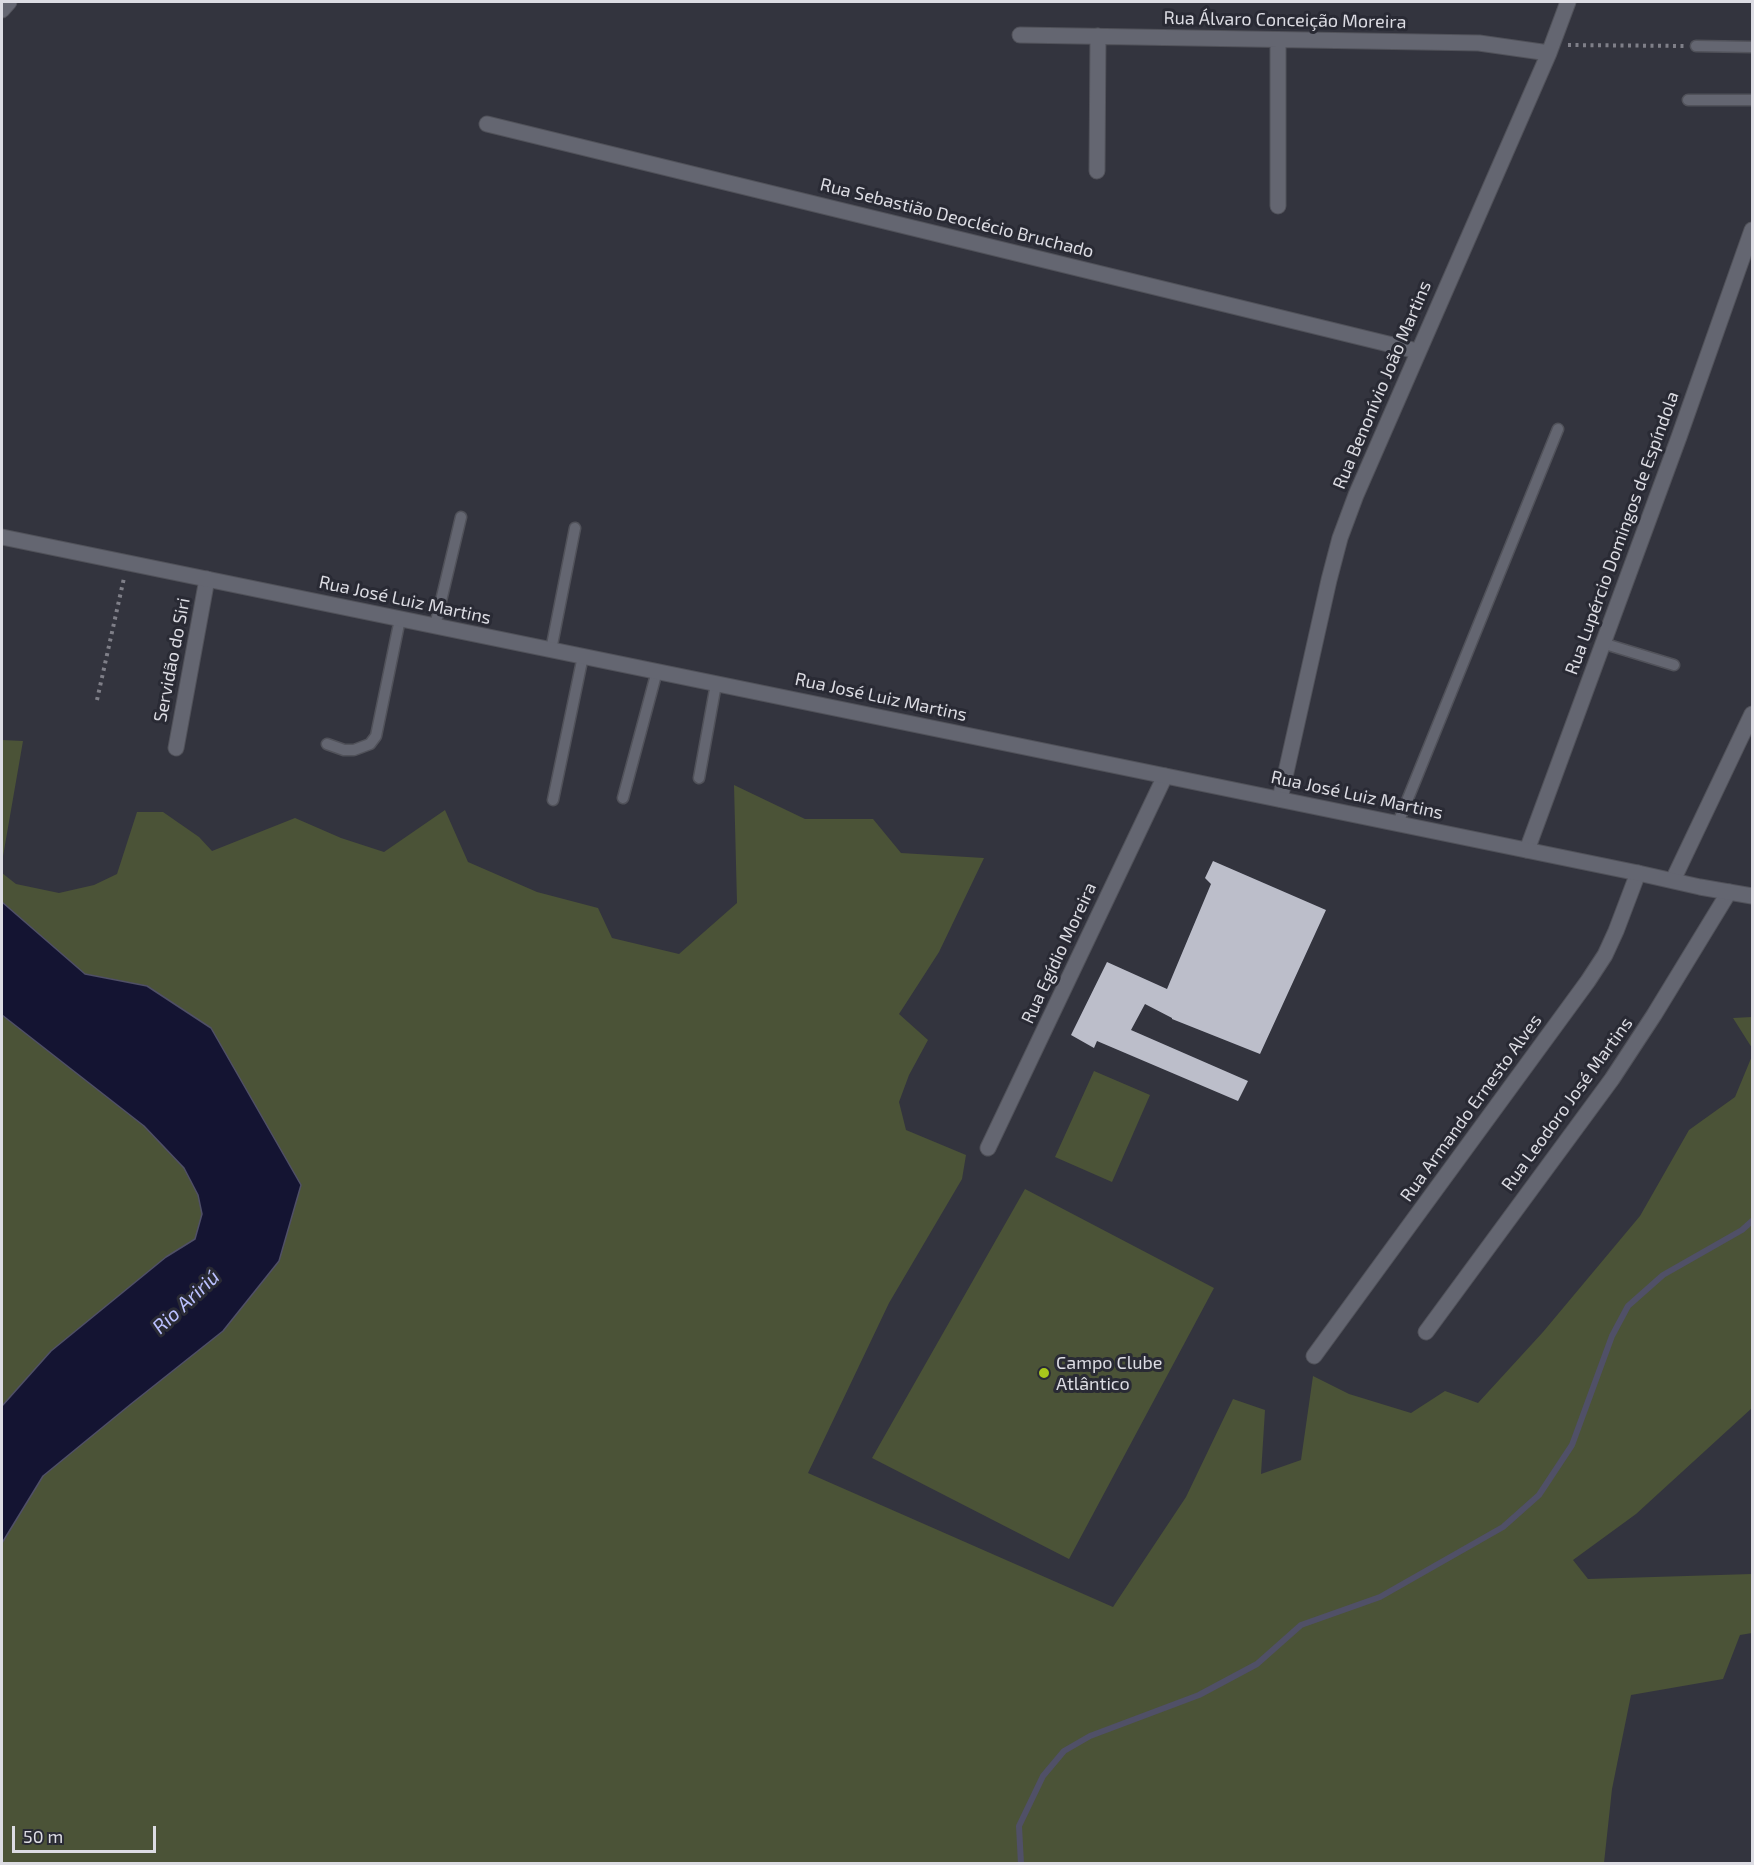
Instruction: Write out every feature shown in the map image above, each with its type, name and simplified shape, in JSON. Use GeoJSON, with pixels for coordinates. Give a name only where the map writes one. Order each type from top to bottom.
{"type":"FeatureCollection","features":[{"type":"Feature","properties":{"kind":"street"},"geometry":{"type":"LineString","coordinates":[[2,10],[9,2]]}},
{"type":"Feature","properties":{"kind":"street","name":"Rua Benonívio João Martins"},"geometry":{"type":"LineString","coordinates":[[1280,800],[1340,538],[1418,351],[1551,49],[1568,2]]}},
{"type":"Feature","properties":{"kind":"street","name":"Rua Álvaro Conceição Moreira"},"geometry":{"type":"LineString","coordinates":[[1020,35],[1479,43],[1551,49]]}},
{"type":"Feature","properties":{"kind":"street"},"geometry":{"type":"LineString","coordinates":[[1097,171],[1098,36]]}},
{"type":"Feature","properties":{"kind":"street"},"geometry":{"type":"LineString","coordinates":[[1278,40],[1278,206]]}},
{"type":"Feature","properties":{"kind":"street","name":"Rua Sebastião Deoclécio Bruchado"},"geometry":{"type":"LineString","coordinates":[[487,124],[1418,351]]}},
{"type":"Feature","properties":{"kind":"street","name":"Rua Lupércio Domingos de Espíndola"},"geometry":{"type":"LineString","coordinates":[[1527,850],[1679,437],[1752,230]]}},
{"type":"Feature","properties":{"kind":"street","name":"Rua José Luiz Martins"},"geometry":{"type":"LineString","coordinates":[[2,537],[1752,896]]}},
{"type":"Feature","properties":{"kind":"street","name":"Servidão do Siri"},"geometry":{"type":"LineString","coordinates":[[176,748],[207,579]]}},
{"type":"Feature","properties":{"kind":"street"},"geometry":{"type":"LineString","coordinates":[[1673,880],[1752,714]]}},
{"type":"Feature","properties":{"kind":"street","name":"Rua Egídio Moreira"},"geometry":{"type":"LineString","coordinates":[[988,1148],[1165,776]]}},
{"type":"Feature","properties":{"kind":"street","name":"Rua Armando Ernesto Alves"},"geometry":{"type":"LineString","coordinates":[[1314,1356],[1588,981],[1605,955],[1638,873]]}},
{"type":"Feature","properties":{"kind":"street","name":"Rua Leodoro José Martins"},"geometry":{"type":"LineString","coordinates":[[1426,1332],[1612,1079],[1729,892]]}},
{"type":"Feature","properties":{"kind":"lane"},"geometry":{"type":"LineString","coordinates":[[1696,46],[1752,47]]}},
{"type":"Feature","properties":{"kind":"lane"},"geometry":{"type":"LineString","coordinates":[[1688,100],[1752,100]]}},
{"type":"Feature","properties":{"kind":"lane"},"geometry":{"type":"LineString","coordinates":[[1398,824],[1558,429]]}},
{"type":"Feature","properties":{"kind":"lane"},"geometry":{"type":"LineString","coordinates":[[435,626],[461,517]]}},
{"type":"Feature","properties":{"kind":"lane"},"geometry":{"type":"LineString","coordinates":[[551,650],[574,528]]}},
{"type":"Feature","properties":{"kind":"lane"},"geometry":{"type":"LineString","coordinates":[[327,744],[344,750],[354,750],[370,744],[376,736],[400,619]]}},
{"type":"Feature","properties":{"kind":"lane"},"geometry":{"type":"LineString","coordinates":[[1602,643],[1674,665]]}},
{"type":"Feature","properties":{"kind":"lane"},"geometry":{"type":"LineString","coordinates":[[553,800],[583,656]]}},
{"type":"Feature","properties":{"kind":"lane"},"geometry":{"type":"LineString","coordinates":[[623,798],[657,671]]}},
{"type":"Feature","properties":{"kind":"lane"},"geometry":{"type":"LineString","coordinates":[[699,778],[716,684]]}},
{"type":"Feature","properties":{"kind":"path"},"geometry":{"type":"LineString","coordinates":[[1551,49],[1696,46]]}},
{"type":"Feature","properties":{"kind":"path"},"geometry":{"type":"LineString","coordinates":[[97,700],[127,562]]}},
{"type":"Feature","properties":{"kind":"green space"},"geometry":{"type":"Polygon","coordinates":[[[2,740],[23,741],[2,862],[2,740]]]}},
{"type":"Feature","properties":{"kind":"green space"},"geometry":{"type":"Polygon","coordinates":[[[734,785],[805,819],[873,819],[901,853],[984,858],[939,952],[899,1014],[928,1040],[909,1075],[899,1102],[906,1130],[966,1155],[962,1179],[889,1303],[808,1473],[1113,1607],[1186,1497],[1233,1399],[1265,1410],[1261,1474],[1301,1460],[1313,1376],[1349,1394],[1411,1413],[1445,1391],[1478,1403],[1543,1332],[1640,1216],[1689,1130],[1735,1097],[1752,1056],[1752,1408],[1636,1514],[1573,1560],[1588,1579],[1752,1574],[1752,1633],[1740,1635],[1723,1679],[1631,1695],[1612,1789],[1604,1863],[2,1863],[2,1543],[43,1476],[223,1331],[279,1261],[147,986],[85,974],[2,902],[2,873],[16,884],[59,893],[94,885],[117,874],[137,812],[163,812],[199,837],[212,851],[295,818],[341,838],[384,852],[445,810],[468,862],[537,892],[598,908],[612,938],[679,954],[737,903],[734,785]]]}},
{"type":"Feature","properties":{"kind":"green space"},"geometry":{"type":"Polygon","coordinates":[[[2,1015],[144,1126],[184,1168],[198,1195],[202,1214],[195,1239],[166,1257],[51,1351],[2,1406],[2,1015]]]}},
{"type":"Feature","properties":{"kind":"green space"},"geometry":{"type":"Polygon","coordinates":[[[1752,1017],[1752,1048],[1733,1018],[1752,1017]]]}},
{"type":"Feature","properties":{"kind":"green space"},"geometry":{"type":"Polygon","coordinates":[[[1094,1071],[1150,1095],[1112,1182],[1055,1157],[1094,1071]]]}},
{"type":"Feature","properties":{"kind":"green space","name":"Campo Clube Atlântico"},"geometry":{"type":"Polygon","coordinates":[[[1025,1189],[1214,1288],[1069,1559],[872,1458],[1025,1189]]]}},
{"type":"Feature","properties":{"kind":"water","name":"Rio Aririú"},"geometry":{"type":"Polygon","coordinates":[[[2,902],[85,974],[147,986],[211,1028],[301,1185],[279,1261],[223,1331],[43,1476],[2,1543],[2,1406],[51,1351],[166,1257],[195,1239],[202,1214],[198,1195],[184,1168],[144,1126],[2,1015],[2,902]]]}},
{"type":"Feature","properties":{"kind":"building"},"geometry":{"type":"Polygon","coordinates":[[[1213,861],[1326,910],[1260,1054],[1172,1019],[1145,1004],[1131,1030],[1248,1081],[1238,1101],[1097,1041],[1094,1048],[1071,1035],[1107,962],[1167,989],[1211,884],[1205,878],[1213,861]]]}},
{"type":"Feature","properties":{"kind":"waterway"},"geometry":{"type":"LineString","coordinates":[[1021,1864],[1019,1826],[1043,1776],[1064,1751],[1090,1736],[1199,1695],[1257,1664],[1301,1625],[1380,1597],[1503,1527],[1539,1495],[1572,1445],[1612,1336],[1628,1306],[1663,1275],[1742,1230],[1752,1221]]}},
{"type":"Feature","properties":{"kind":"place","name":"Campo Clube Atlântico"},"geometry":{"type":"Point","coordinates":[1044,1373]}}]}
